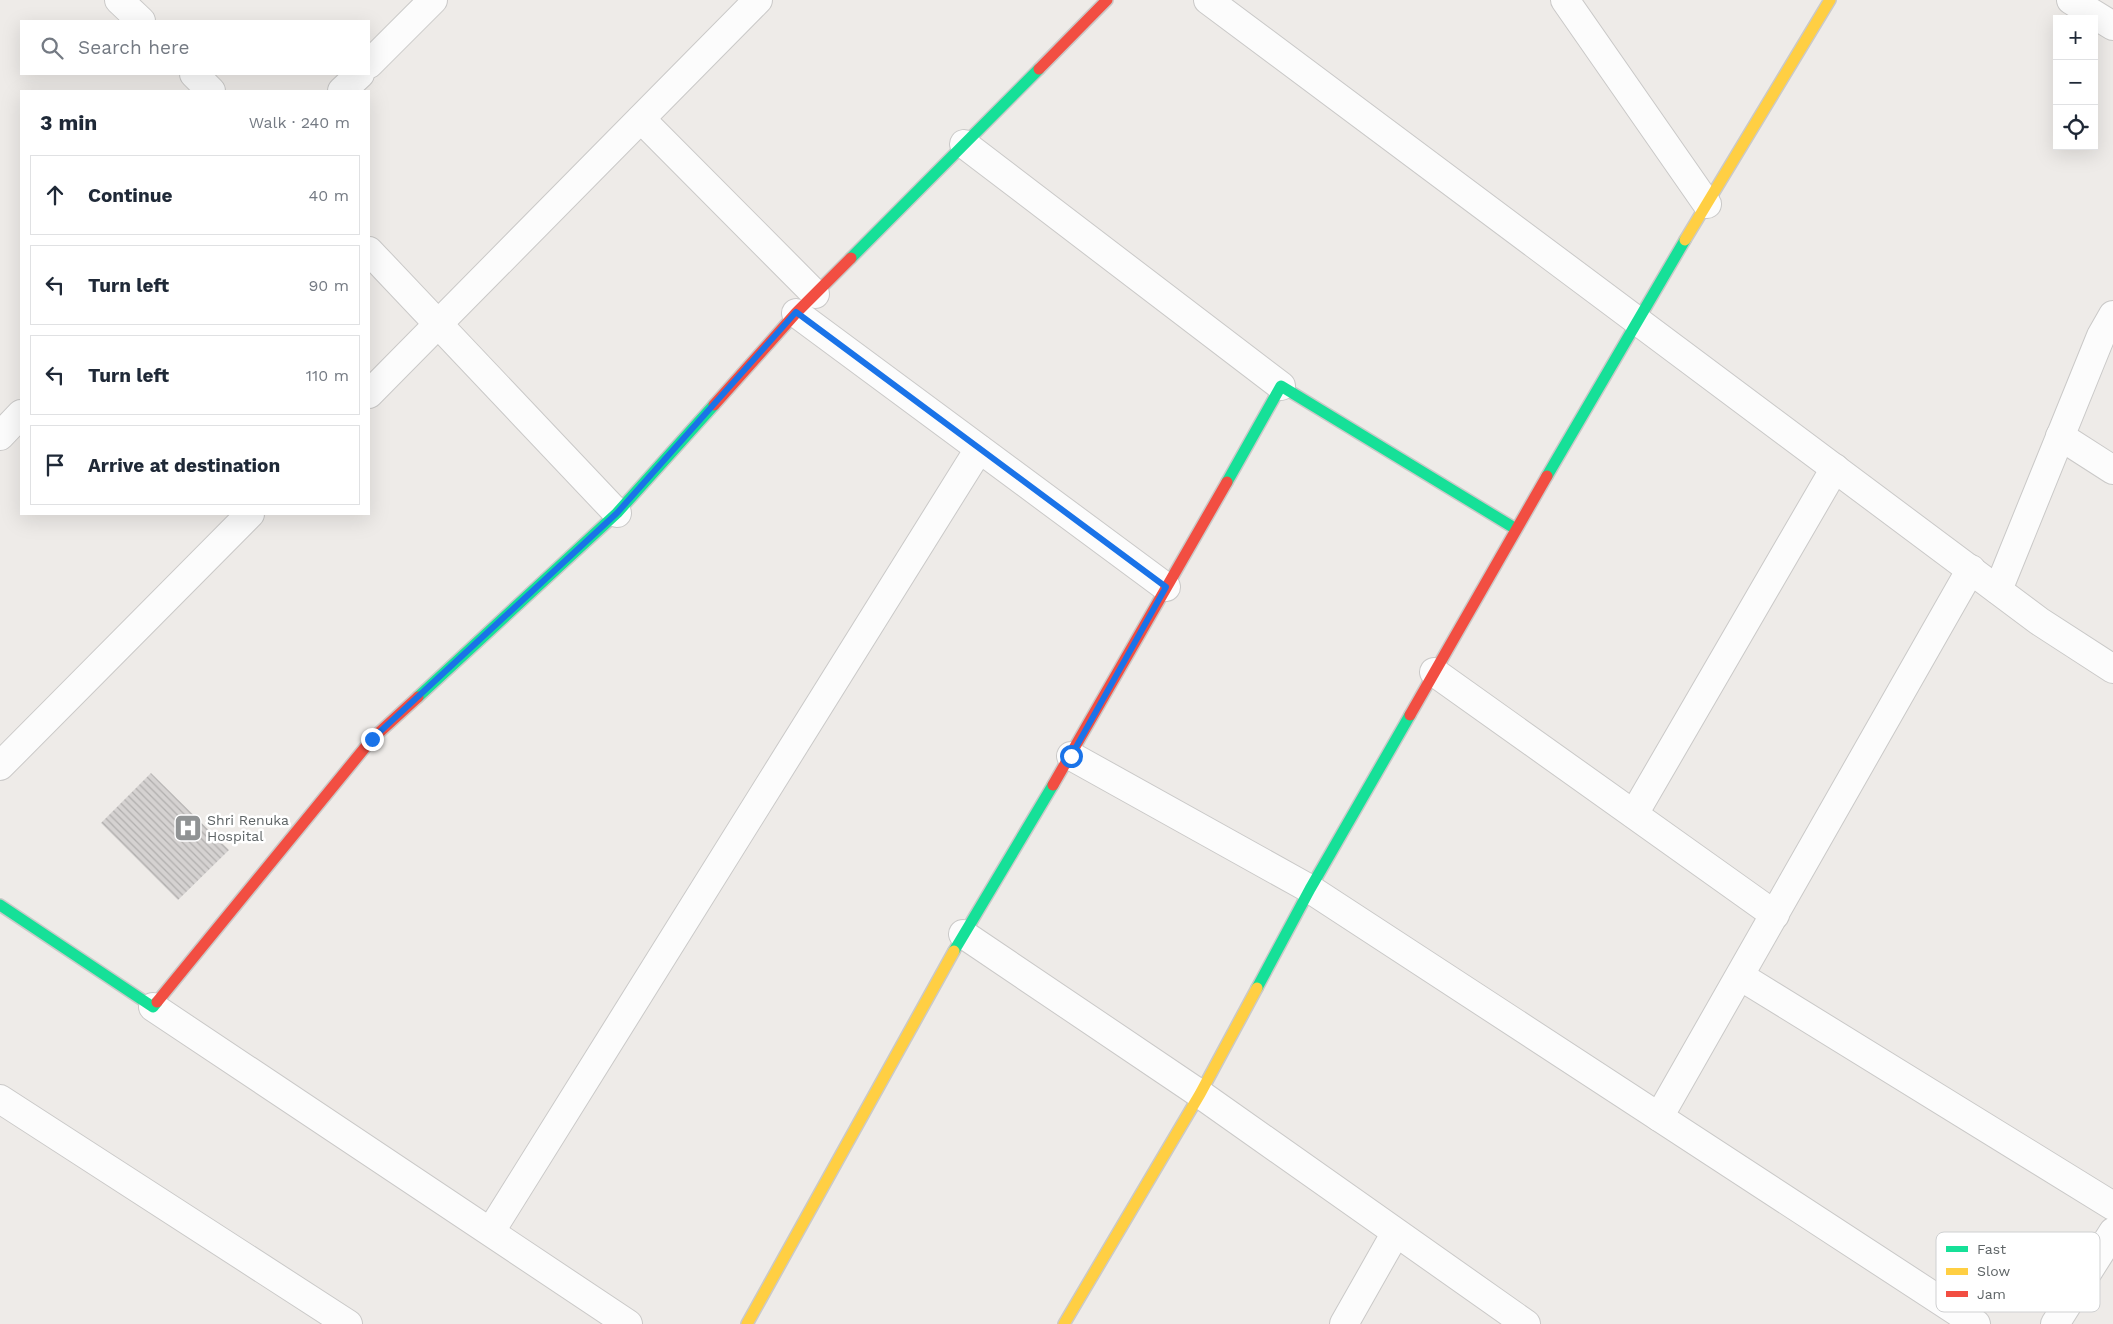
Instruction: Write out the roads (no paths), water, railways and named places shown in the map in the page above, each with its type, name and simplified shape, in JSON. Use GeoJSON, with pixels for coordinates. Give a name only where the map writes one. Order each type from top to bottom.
{"type":"FeatureCollection","features":[{"type":"Feature","properties":{"kind":"street"},"geometry":{"type":"LineString","coordinates":[[119,0],[140,20]]}},
{"type":"Feature","properties":{"kind":"street"},"geometry":{"type":"LineString","coordinates":[[370,63],[433,0]]}},
{"type":"Feature","properties":{"kind":"street"},"geometry":{"type":"LineString","coordinates":[[370,393],[758,0]]}},
{"type":"Feature","properties":{"kind":"street"},"geometry":{"type":"LineString","coordinates":[[153,1007],[372,739],[617,513],[796,312],[1107,0]]}},
{"type":"Feature","properties":{"kind":"street"},"geometry":{"type":"LineString","coordinates":[[1208,0],[1998,590],[2039,620],[2113,669]]}},
{"type":"Feature","properties":{"kind":"street"},"geometry":{"type":"LineString","coordinates":[[1566,0],[1707,204]]}},
{"type":"Feature","properties":{"kind":"street"},"geometry":{"type":"LineString","coordinates":[[1064,1324],[1200,1094],[1310,889],[1636,320],[1830,0]]}},
{"type":"Feature","properties":{"kind":"street"},"geometry":{"type":"LineString","coordinates":[[2071,0],[2112,23]]}},
{"type":"Feature","properties":{"kind":"street"},"geometry":{"type":"LineString","coordinates":[[195,75],[210,90]]}},
{"type":"Feature","properties":{"kind":"street"},"geometry":{"type":"LineString","coordinates":[[343,90],[359,75]]}},
{"type":"Feature","properties":{"kind":"street"},"geometry":{"type":"LineString","coordinates":[[641,119],[815,294]]}},
{"type":"Feature","properties":{"kind":"street"},"geometry":{"type":"LineString","coordinates":[[964,144],[1281,386],[1516,529]]}},
{"type":"Feature","properties":{"kind":"street"},"geometry":{"type":"LineString","coordinates":[[370,252],[617,513]]}},
{"type":"Feature","properties":{"kind":"street"},"geometry":{"type":"LineString","coordinates":[[796,312],[1166,587]]}},
{"type":"Feature","properties":{"kind":"street"},"geometry":{"type":"LineString","coordinates":[[1998,590],[2101,336],[2113,315]]}},
{"type":"Feature","properties":{"kind":"street"},"geometry":{"type":"LineString","coordinates":[[747,1324],[963,934],[1071,756],[1281,386]]}},
{"type":"Feature","properties":{"kind":"street"},"geometry":{"type":"LineString","coordinates":[[0,436],[20,415]]}},
{"type":"Feature","properties":{"kind":"street"},"geometry":{"type":"LineString","coordinates":[[2060,436],[2113,470]]}},
{"type":"Feature","properties":{"kind":"street"},"geometry":{"type":"LineString","coordinates":[[491,1231],[979,449]]}},
{"type":"Feature","properties":{"kind":"street"},"geometry":{"type":"LineString","coordinates":[[1634,814],[1835,468]]}},
{"type":"Feature","properties":{"kind":"street"},"geometry":{"type":"LineString","coordinates":[[0,766],[249,515]]}},
{"type":"Feature","properties":{"kind":"street"},"geometry":{"type":"LineString","coordinates":[[1659,1117],[1971,569]]}},
{"type":"Feature","properties":{"kind":"street"},"geometry":{"type":"LineString","coordinates":[[1434,672],[1774,915]]}},
{"type":"Feature","properties":{"kind":"street"},"geometry":{"type":"LineString","coordinates":[[1071,756],[1310,889],[1936,1298]]}},
{"type":"Feature","properties":{"kind":"street"},"geometry":{"type":"LineString","coordinates":[[0,905],[628,1324]]}},
{"type":"Feature","properties":{"kind":"street"},"geometry":{"type":"LineString","coordinates":[[963,934],[1200,1094],[1395,1234],[1526,1324]]}},
{"type":"Feature","properties":{"kind":"street"},"geometry":{"type":"LineString","coordinates":[[1740,976],[2113,1206]]}},
{"type":"Feature","properties":{"kind":"street"},"geometry":{"type":"LineString","coordinates":[[0,1099],[348,1324]]}},
{"type":"Feature","properties":{"kind":"street"},"geometry":{"type":"LineString","coordinates":[[2100,1253],[2113,1232]]}},
{"type":"Feature","properties":{"kind":"street"},"geometry":{"type":"LineString","coordinates":[[1344,1324],[1395,1234]]}},
{"type":"Feature","properties":{"kind":"street"},"geometry":{"type":"LineString","coordinates":[[1958,1312],[1976,1324]]}},
{"type":"Feature","properties":{"kind":"street"},"geometry":{"type":"LineString","coordinates":[[2055,1324],[2063,1312]]}},
{"type":"Feature","properties":{"kind":"place","name":"Shri Renuka Hospital"},"geometry":{"type":"Point","coordinates":[188,828]}}]}
